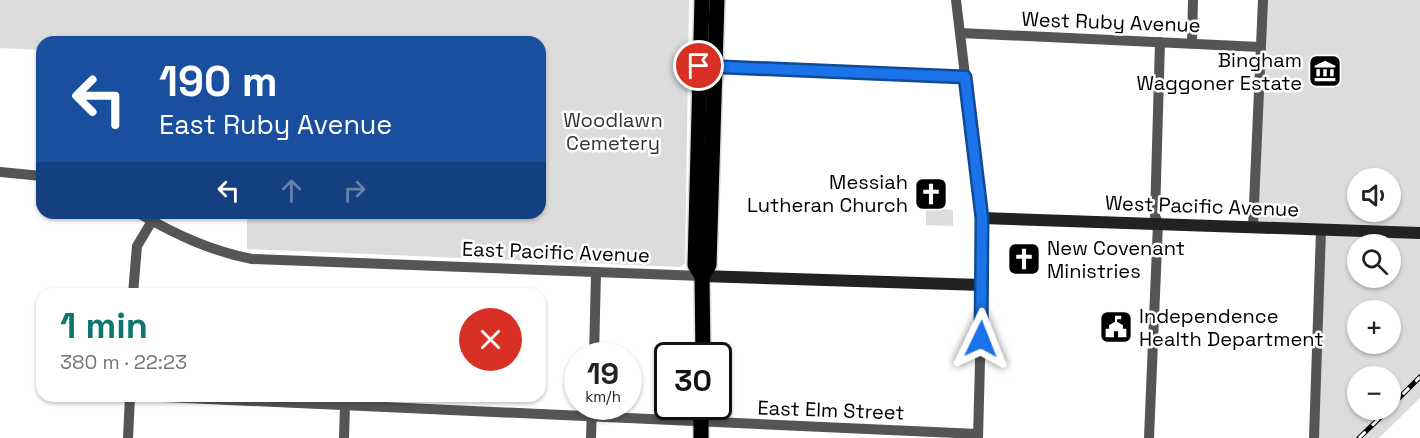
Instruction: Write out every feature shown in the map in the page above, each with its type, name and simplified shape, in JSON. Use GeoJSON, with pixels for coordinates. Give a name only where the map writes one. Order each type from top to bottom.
{"type":"FeatureCollection","features":[{"type":"Feature","properties":{"kind":"main road"},"geometry":{"type":"LineString","coordinates":[[702,0],[695,265],[702,276],[703,342]]}},
{"type":"Feature","properties":{"kind":"main road"},"geometry":{"type":"LineString","coordinates":[[702,276],[709,265],[717,0]]}},
{"type":"Feature","properties":{"kind":"street"},"geometry":{"type":"LineString","coordinates":[[956,0],[982,218],[978,436]]}},
{"type":"Feature","properties":{"kind":"street"},"geometry":{"type":"LineString","coordinates":[[1192,43],[1193,0]]}},
{"type":"Feature","properties":{"kind":"street"},"geometry":{"type":"LineString","coordinates":[[1253,227],[1263,0]]}},
{"type":"Feature","properties":{"kind":"street","name":"West Ruby Avenue"},"geometry":{"type":"LineString","coordinates":[[960,33],[1260,47]]}},
{"type":"Feature","properties":{"kind":"street"},"geometry":{"type":"LineString","coordinates":[[1149,438],[1158,223],[1155,216],[1160,42]]}},
{"type":"Feature","properties":{"kind":"street"},"geometry":{"type":"LineString","coordinates":[[699,66],[965,77]]}},
{"type":"Feature","properties":{"kind":"street"},"geometry":{"type":"LineString","coordinates":[[0,172],[36,175]]}},
{"type":"Feature","properties":{"kind":"street","name":"West Pacific Avenue"},"geometry":{"type":"LineString","coordinates":[[982,218],[1420,233]]}},
{"type":"Feature","properties":{"kind":"street","name":"East Pacific Avenue"},"geometry":{"type":"LineString","coordinates":[[148,219],[175,235],[209,248],[252,259],[982,285]]}},
{"type":"Feature","properties":{"kind":"street"},"geometry":{"type":"LineString","coordinates":[[134,288],[137,246],[152,221]]}},
{"type":"Feature","properties":{"kind":"street"},"geometry":{"type":"LineString","coordinates":[[1314,438],[1321,230]]}},
{"type":"Feature","properties":{"kind":"street"},"geometry":{"type":"LineString","coordinates":[[594,342],[596,273]]}},
{"type":"Feature","properties":{"kind":"street"},"geometry":{"type":"LineString","coordinates":[[128,438],[130,402]]}},
{"type":"Feature","properties":{"kind":"street","name":"East Elm Street"},"geometry":{"type":"LineString","coordinates":[[264,402],[564,411]]}},
{"type":"Feature","properties":{"kind":"street"},"geometry":{"type":"LineString","coordinates":[[344,438],[345,406]]}},
{"type":"Feature","properties":{"kind":"street"},"geometry":{"type":"LineString","coordinates":[[591,438],[592,420]]}},
{"type":"Feature","properties":{"kind":"street","name":"East Elm Street"},"geometry":{"type":"LineString","coordinates":[[640,420],[701,430],[978,436]]}},
{"type":"Feature","properties":{"kind":"green space","name":"Woodlawn Cemetery"},"geometry":{"type":"Polygon","coordinates":[[[0,0],[689,0],[685,264],[680,267],[247,249],[247,219],[546,219],[546,36],[36,36],[36,50],[0,48],[0,0]]]}},
{"type":"Feature","properties":{"kind":"green space"},"geometry":{"type":"Polygon","coordinates":[[[1264,0],[1420,0],[1420,398],[1401,417],[1401,366],[1347,366],[1347,420],[1397,420],[1379,438],[1314,438],[1321,231],[1253,227],[1264,0]]]}},
{"type":"Feature","properties":{"kind":"green space"},"geometry":{"type":"Polygon","coordinates":[[[926,208],[953,210],[953,226],[926,225],[926,208]]]}},
{"type":"Feature","properties":{"kind":"railway"},"geometry":{"type":"LineString","coordinates":[[1401,396],[1420,377]]}},
{"type":"Feature","properties":{"kind":"railway"},"geometry":{"type":"LineString","coordinates":[[1359,438],[1378,420]]}},
{"type":"Feature","properties":{"kind":"place","name":"Bingham Waggoner Estate"},"geometry":{"type":"Point","coordinates":[1325,71]}},
{"type":"Feature","properties":{"kind":"place","name":"Messiah Lutheran Church"},"geometry":{"type":"Point","coordinates":[931,194]}},
{"type":"Feature","properties":{"kind":"place","name":"New Covenant Ministries"},"geometry":{"type":"Point","coordinates":[1024,259]}},
{"type":"Feature","properties":{"kind":"place","name":"Independence Health Department"},"geometry":{"type":"Point","coordinates":[1116,327]}},
{"type":"Feature","properties":{"kind":"route"},"geometry":{"type":"LineString","coordinates":[[699,66],[965,77],[982,218],[981,339]]}}]}
